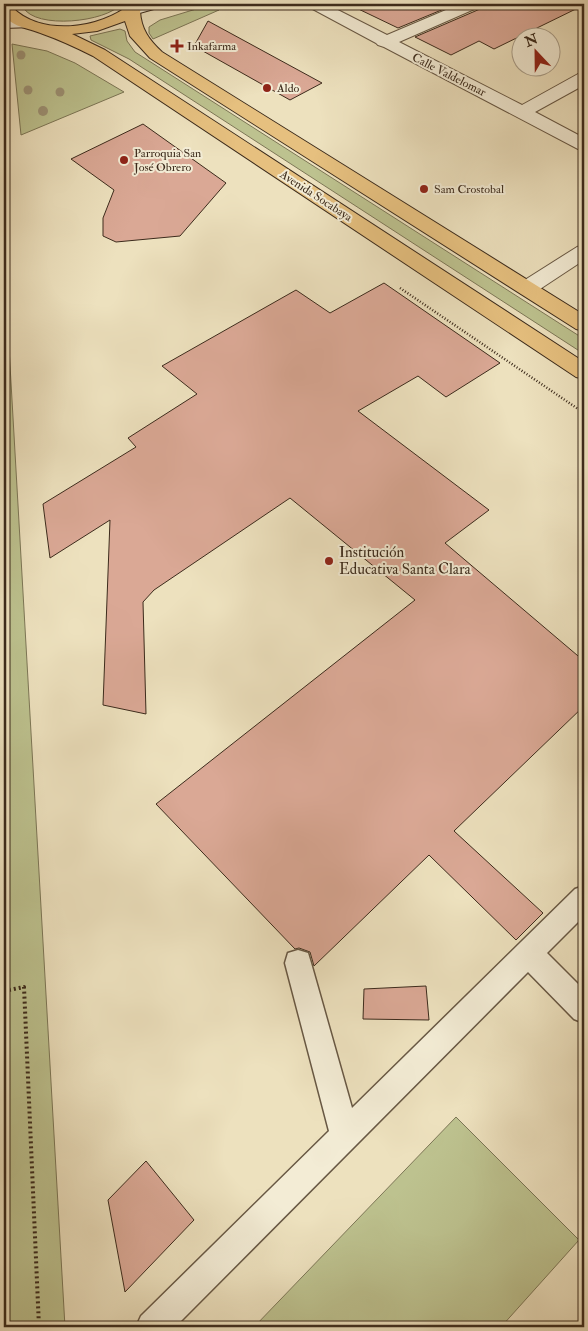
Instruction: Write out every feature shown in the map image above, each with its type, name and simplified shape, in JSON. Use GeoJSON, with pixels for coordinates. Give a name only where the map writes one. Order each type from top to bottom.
{"type":"FeatureCollection","features":[{"type":"Feature","properties":{"kind":"main road","name":"Avenida Socabaya"},"geometry":{"type":"LineString","coordinates":[[6,4],[4,7],[8,13],[35,26],[79,42],[99,53],[584,372]]}},
{"type":"Feature","properties":{"kind":"main road"},"geometry":{"type":"LineString","coordinates":[[35,26],[63,30],[103,25],[120,19],[136,8]]}},
{"type":"Feature","properties":{"kind":"main road"},"geometry":{"type":"LineString","coordinates":[[136,8],[132,21],[135,33],[144,45],[156,55],[584,324]]}},
{"type":"Feature","properties":{"kind":"street"},"geometry":{"type":"LineString","coordinates":[[136,8],[155,4]]}},
{"type":"Feature","properties":{"kind":"street","name":"Calle Valdelomar"},"geometry":{"type":"LineString","coordinates":[[315,4],[384,42],[584,145]]}},
{"type":"Feature","properties":{"kind":"street"},"geometry":{"type":"LineString","coordinates":[[384,42],[473,4]]}},
{"type":"Feature","properties":{"kind":"street"},"geometry":{"type":"LineString","coordinates":[[4,23],[35,26]]}},
{"type":"Feature","properties":{"kind":"street"},"geometry":{"type":"LineString","coordinates":[[521,113],[584,78]]}},
{"type":"Feature","properties":{"kind":"street"},"geometry":{"type":"LineString","coordinates":[[528,288],[584,251]]}},
{"type":"Feature","properties":{"kind":"lane"},"geometry":{"type":"LineString","coordinates":[[152,1327],[584,898]]}},
{"type":"Feature","properties":{"kind":"lane"},"geometry":{"type":"LineString","coordinates":[[528,953],[584,1009]]}},
{"type":"Feature","properties":{"kind":"lane"},"geometry":{"type":"LineString","coordinates":[[298,963],[345,1136]]}},
{"type":"Feature","properties":{"kind":"path"},"geometry":{"type":"LineString","coordinates":[[4,992],[24,987],[39,1327]]}},
{"type":"Feature","properties":{"kind":"green space"},"geometry":{"type":"Polygon","coordinates":[[[24,4],[121,4],[113,10],[87,19],[56,21],[41,19],[30,14],[23,7],[24,4]]]}},
{"type":"Feature","properties":{"kind":"green space"},"geometry":{"type":"Polygon","coordinates":[[[206,6],[219,10],[153,39],[149,33],[149,27],[160,20],[206,6]]]}},
{"type":"Feature","properties":{"kind":"green space"},"geometry":{"type":"Polygon","coordinates":[[[120,29],[125,31],[127,41],[135,52],[584,339],[584,354],[129,59],[91,40],[90,36],[120,29]]]}},
{"type":"Feature","properties":{"kind":"green space"},"geometry":{"type":"Polygon","coordinates":[[[12,44],[47,51],[75,63],[124,92],[21,135],[12,44]]]}},
{"type":"Feature","properties":{"kind":"green space"},"geometry":{"type":"Polygon","coordinates":[[[4,260],[65,1327],[4,1327],[4,260]]]}},
{"type":"Feature","properties":{"kind":"green space"},"geometry":{"type":"Polygon","coordinates":[[[456,1117],[579,1240],[501,1327],[254,1327],[456,1117]]]}},
{"type":"Feature","properties":{"kind":"building"},"geometry":{"type":"Polygon","coordinates":[[[348,4],[456,4],[398,28],[348,4]]]}},
{"type":"Feature","properties":{"kind":"building"},"geometry":{"type":"Polygon","coordinates":[[[483,4],[584,4],[537,28],[510,28],[510,41],[494,49],[479,41],[451,55],[415,37],[480,9],[483,4]]]}},
{"type":"Feature","properties":{"kind":"building"},"geometry":{"type":"Polygon","coordinates":[[[208,21],[322,83],[290,100],[194,46],[208,21]]]}},
{"type":"Feature","properties":{"kind":"building"},"geometry":{"type":"Polygon","coordinates":[[[143,124],[226,183],[180,236],[116,242],[103,236],[103,218],[114,190],[71,159],[143,124]]]}},
{"type":"Feature","properties":{"kind":"building"},"geometry":{"type":"Polygon","coordinates":[[[384,283],[500,363],[446,397],[418,376],[358,411],[489,510],[445,543],[584,661],[584,706],[454,831],[543,913],[516,940],[429,855],[314,966],[310,952],[299,948],[295,949],[156,804],[415,600],[290,498],[154,590],[143,602],[146,714],[103,705],[110,520],[50,558],[43,504],[136,447],[128,438],[197,394],[162,366],[296,290],[330,313],[384,283]]]}},
{"type":"Feature","properties":{"kind":"building"},"geometry":{"type":"Polygon","coordinates":[[[426,986],[429,1020],[363,1019],[364,989],[426,986]]]}},
{"type":"Feature","properties":{"kind":"building"},"geometry":{"type":"Polygon","coordinates":[[[146,1161],[194,1220],[125,1292],[108,1200],[146,1161]]]}},
{"type":"Feature","properties":{"kind":"place","name":"Inkafarma"},"geometry":{"type":"Point","coordinates":[177,46]}},
{"type":"Feature","properties":{"kind":"place","name":"Aldo"},"geometry":{"type":"Point","coordinates":[267,88]}},
{"type":"Feature","properties":{"kind":"place","name":"Parroquia San José Obrero"},"geometry":{"type":"Point","coordinates":[124,160]}},
{"type":"Feature","properties":{"kind":"place","name":"Sam Crostobal"},"geometry":{"type":"Point","coordinates":[424,189]}},
{"type":"Feature","properties":{"kind":"place","name":"Institución Educativa Santa Clara"},"geometry":{"type":"Point","coordinates":[329,561]}}]}
